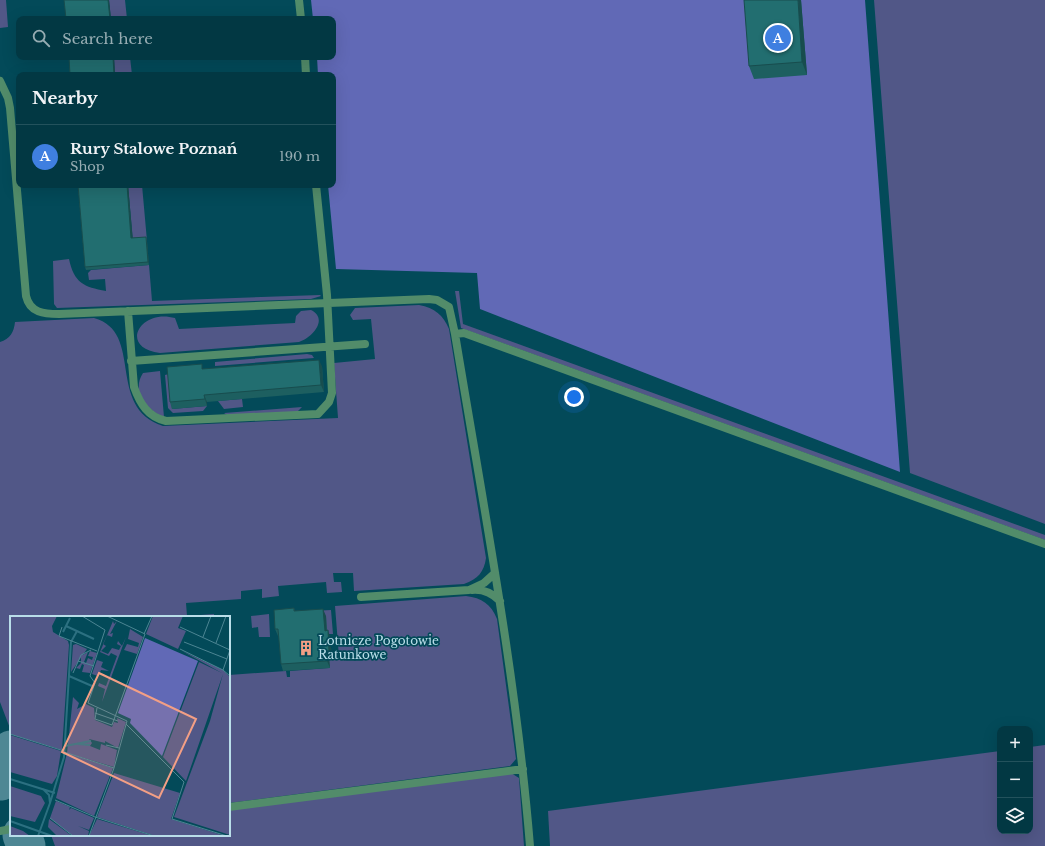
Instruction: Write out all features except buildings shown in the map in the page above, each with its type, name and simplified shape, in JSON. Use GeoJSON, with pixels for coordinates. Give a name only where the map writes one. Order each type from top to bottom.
{"type":"FeatureCollection","features":[{"type":"Feature","properties":{"kind":"lane"},"geometry":{"type":"LineString","coordinates":[[299,0],[301,16]]}},
{"type":"Feature","properties":{"kind":"lane"},"geometry":{"type":"LineString","coordinates":[[305,60],[306,72]]}},
{"type":"Feature","properties":{"kind":"lane"},"geometry":{"type":"LineString","coordinates":[[0,81],[8,98],[10,108],[16,173]]}},
{"type":"Feature","properties":{"kind":"lane"},"geometry":{"type":"LineString","coordinates":[[17,188],[28,302],[36,311],[50,314],[437,300],[449,307],[455,334],[512,677],[524,768],[530,846]]}},
{"type":"Feature","properties":{"kind":"lane"},"geometry":{"type":"LineString","coordinates":[[128,311],[134,386],[137,396],[147,412],[158,419],[166,421],[310,416],[318,414],[324,409],[332,393],[327,303],[316,188]]}},
{"type":"Feature","properties":{"kind":"lane"},"geometry":{"type":"LineString","coordinates":[[455,334],[464,333],[1045,544]]}},
{"type":"Feature","properties":{"kind":"lane"},"geometry":{"type":"LineString","coordinates":[[131,361],[365,344]]}},
{"type":"Feature","properties":{"kind":"lane"},"geometry":{"type":"LineString","coordinates":[[469,590],[484,583],[495,573]]}},
{"type":"Feature","properties":{"kind":"lane"},"geometry":{"type":"LineString","coordinates":[[361,597],[469,590],[484,591],[492,594],[500,601]]}},
{"type":"Feature","properties":{"kind":"lane"},"geometry":{"type":"LineString","coordinates":[[230,807],[524,768]]}},
{"type":"Feature","properties":{"kind":"lane"},"geometry":{"type":"LineString","coordinates":[[0,831],[10,830]]}},
{"type":"Feature","properties":{"kind":"shaded area"},"geometry":{"type":"Polygon","coordinates":[[[0,0],[6,0],[8,27],[0,28],[0,0]]]}},
{"type":"Feature","properties":{"kind":"shaded area"},"geometry":{"type":"Polygon","coordinates":[[[109,0],[125,0],[127,16],[111,16],[109,0]]]}},
{"type":"Feature","properties":{"kind":"shaded area"},"geometry":{"type":"Polygon","coordinates":[[[311,0],[865,0],[900,472],[480,309],[477,273],[336,269],[328,188],[336,188],[336,72],[318,72],[317,60],[336,60],[336,16],[313,16],[311,0]]]}},
{"type":"Feature","properties":{"kind":"shaded area"},"geometry":{"type":"Polygon","coordinates":[[[874,0],[1045,0],[1045,524],[910,473],[874,0]]]}},
{"type":"Feature","properties":{"kind":"shaded area"},"geometry":{"type":"Polygon","coordinates":[[[114,60],[130,60],[132,72],[115,72],[114,60]]]}},
{"type":"Feature","properties":{"kind":"shaded area"},"geometry":{"type":"Polygon","coordinates":[[[128,188],[142,188],[147,241],[133,242],[128,188]]]}},
{"type":"Feature","properties":{"kind":"shaded area"},"geometry":{"type":"Polygon","coordinates":[[[69,259],[77,279],[92,288],[106,291],[105,279],[89,280],[88,273],[91,270],[149,265],[152,301],[321,296],[311,299],[57,308],[54,304],[53,261],[69,259]]]}},
{"type":"Feature","properties":{"kind":"shaded area"},"geometry":{"type":"Polygon","coordinates":[[[455,291],[459,291],[463,324],[1045,535],[1045,540],[461,328],[455,291]]]}},
{"type":"Feature","properties":{"kind":"shaded area"},"geometry":{"type":"Polygon","coordinates":[[[419,305],[430,308],[438,313],[449,329],[486,558],[484,567],[480,574],[473,580],[464,584],[354,591],[353,573],[333,573],[334,582],[341,582],[342,592],[327,593],[326,582],[278,586],[279,596],[262,598],[262,589],[241,591],[241,599],[186,603],[187,616],[10,616],[10,728],[0,702],[0,342],[11,335],[15,322],[94,318],[109,326],[118,338],[123,353],[129,387],[135,403],[145,416],[163,426],[338,418],[334,363],[375,359],[371,319],[353,320],[350,315],[355,308],[419,305]]]}},
{"type":"Feature","properties":{"kind":"shaded area"},"geometry":{"type":"Polygon","coordinates":[[[311,310],[319,318],[319,323],[317,328],[309,337],[299,342],[160,353],[147,350],[140,344],[137,337],[139,330],[144,323],[163,316],[175,318],[179,329],[295,323],[296,316],[301,311],[311,310]]]}},
{"type":"Feature","properties":{"kind":"shaded area"},"geometry":{"type":"Polygon","coordinates":[[[307,354],[312,355],[314,358],[215,366],[215,362],[307,354]]]}},
{"type":"Feature","properties":{"kind":"shaded area"},"geometry":{"type":"Polygon","coordinates":[[[160,371],[164,417],[151,410],[146,405],[142,399],[139,386],[143,373],[160,371]]]}},
{"type":"Feature","properties":{"kind":"shaded area"},"geometry":{"type":"Polygon","coordinates":[[[169,374],[172,409],[207,406],[203,411],[173,413],[168,408],[165,375],[169,374]]]}},
{"type":"Feature","properties":{"kind":"shaded area"},"geometry":{"type":"Polygon","coordinates":[[[242,399],[243,407],[224,409],[218,401],[242,399]]]}},
{"type":"Feature","properties":{"kind":"shaded area"},"geometry":{"type":"Polygon","coordinates":[[[302,407],[297,412],[227,415],[224,413],[302,407]]]}},
{"type":"Feature","properties":{"kind":"shaded area"},"geometry":{"type":"Polygon","coordinates":[[[466,596],[477,598],[489,606],[497,619],[516,759],[510,766],[230,803],[230,675],[286,671],[287,677],[290,677],[290,671],[329,668],[329,658],[339,657],[335,606],[466,596]]]}},
{"type":"Feature","properties":{"kind":"shaded area"},"geometry":{"type":"Polygon","coordinates":[[[331,610],[333,634],[327,634],[312,611],[331,610]]]}},
{"type":"Feature","properties":{"kind":"shaded area"},"geometry":{"type":"Polygon","coordinates":[[[214,614],[214,616],[187,616],[214,614]]]}},
{"type":"Feature","properties":{"kind":"shaded area"},"geometry":{"type":"Polygon","coordinates":[[[269,614],[270,637],[259,637],[258,627],[252,628],[251,616],[269,614]]]}},
{"type":"Feature","properties":{"kind":"shaded area"},"geometry":{"type":"Polygon","coordinates":[[[1045,745],[1045,846],[550,846],[548,811],[997,751],[997,834],[1033,834],[1033,747],[1045,745]]]}},
{"type":"Feature","properties":{"kind":"shaded area"},"geometry":{"type":"Polygon","coordinates":[[[511,773],[519,778],[524,846],[55,846],[51,836],[230,836],[230,810],[511,773]]]}},
{"type":"Feature","properties":{"kind":"taxiway"},"geometry":{"type":"LineString","coordinates":[[1,781],[1,768],[3,760],[10,751]]}},
{"type":"Feature","properties":{"kind":"taxiway"},"geometry":{"type":"LineString","coordinates":[[22,836],[26,846]]}},
{"type":"Feature","properties":{"kind":"place","name":"Rury Stalowe Poznań"},"geometry":{"type":"Point","coordinates":[778,38]}},
{"type":"Feature","properties":{"kind":"place","name":"Lotnicze Pogotowie Ratunkowe"},"geometry":{"type":"Point","coordinates":[306,648]}}]}
